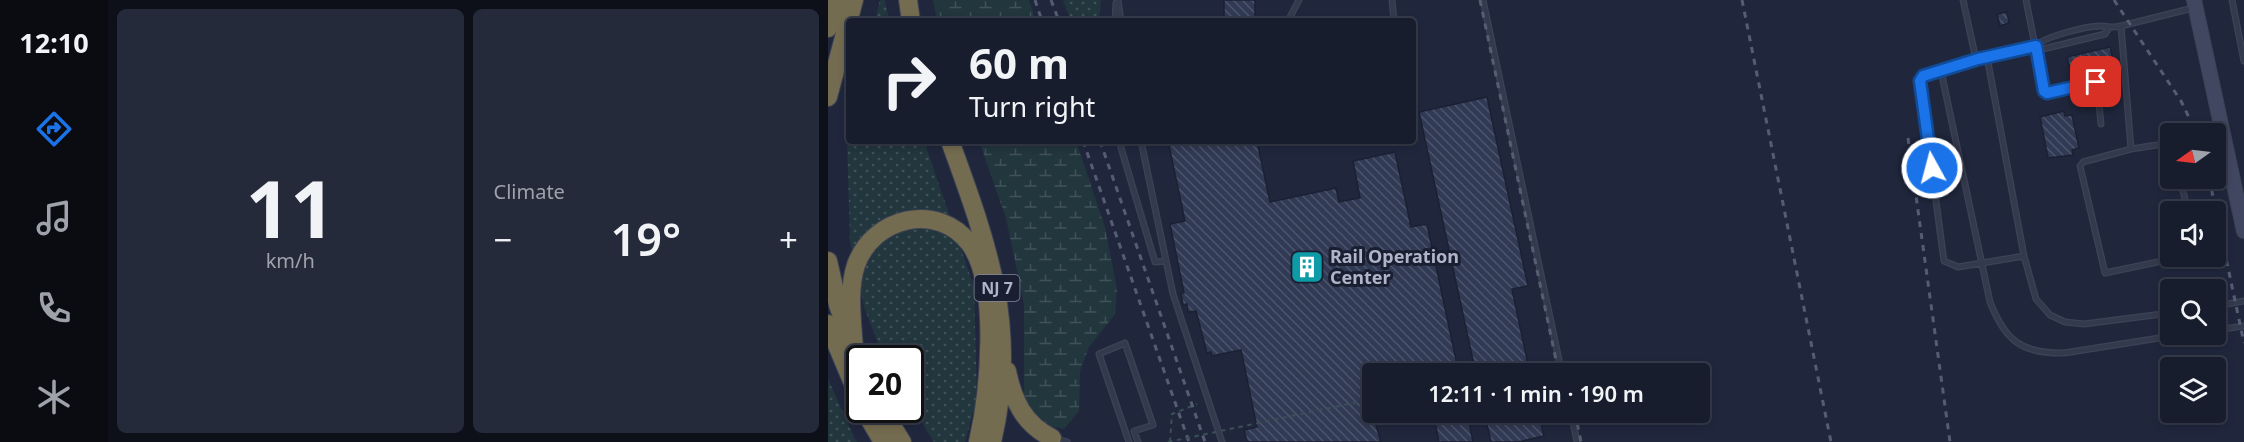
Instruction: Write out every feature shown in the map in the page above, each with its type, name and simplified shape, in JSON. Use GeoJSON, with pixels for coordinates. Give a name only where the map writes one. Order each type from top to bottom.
{"type":"FeatureCollection","features":[{"type":"Feature","properties":{"kind":"highway"},"geometry":{"type":"LineString","coordinates":[[828,28],[837,0]]}},
{"type":"Feature","properties":{"kind":"highway"},"geometry":{"type":"LineString","coordinates":[[849,18],[854,0]]}},
{"type":"Feature","properties":{"kind":"highway"},"geometry":{"type":"LineString","coordinates":[[908,0],[911,18]]}},
{"type":"Feature","properties":{"kind":"highway"},"geometry":{"type":"LineString","coordinates":[[828,97],[846,30]]}},
{"type":"Feature","properties":{"kind":"highway","name":"NJ 7"},"geometry":{"type":"LineString","coordinates":[[951,144],[992,262],[1002,342],[1000,400],[992,442]]}},
{"type":"Feature","properties":{"kind":"highway"},"geometry":{"type":"LineString","coordinates":[[856,345],[853,282],[857,263],[870,241],[891,225],[913,219],[937,221],[957,232],[969,243],[976,258],[987,314],[987,391],[978,442]]}},
{"type":"Feature","properties":{"kind":"highway"},"geometry":{"type":"LineString","coordinates":[[828,261],[838,305],[852,345]]}},
{"type":"Feature","properties":{"kind":"highway"},"geometry":{"type":"LineString","coordinates":[[828,324],[846,367]]}},
{"type":"Feature","properties":{"kind":"highway"},"geometry":{"type":"LineString","coordinates":[[1002,342],[1009,381],[1019,408],[1031,425],[1060,440]]}},
{"type":"Feature","properties":{"kind":"highway"},"geometry":{"type":"LineString","coordinates":[[872,423],[884,442]]}},
{"type":"Feature","properties":{"kind":"highway"},"geometry":{"type":"LineString","coordinates":[[890,423],[902,442]]}},
{"type":"Feature","properties":{"kind":"highway"},"geometry":{"type":"LineString","coordinates":[[1028,442],[1060,440]]}},
{"type":"Feature","properties":{"kind":"main road"},"geometry":{"type":"LineString","coordinates":[[2195,4],[2244,231]]}},
{"type":"Feature","properties":{"kind":"lane"},"geometry":{"type":"LineString","coordinates":[[1115,18],[1117,0]]}},
{"type":"Feature","properties":{"kind":"lane"},"geometry":{"type":"LineString","coordinates":[[1117,0],[1120,18]]}},
{"type":"Feature","properties":{"kind":"lane"},"geometry":{"type":"LineString","coordinates":[[1290,18],[1299,0]]}},
{"type":"Feature","properties":{"kind":"lane"},"geometry":{"type":"LineString","coordinates":[[1392,0],[1394,18]]}},
{"type":"Feature","properties":{"kind":"lane"},"geometry":{"type":"LineString","coordinates":[[1483,0],[1560,363]]}},
{"type":"Feature","properties":{"kind":"lane"},"geometry":{"type":"LineString","coordinates":[[1962,0],[1975,55],[1978,59]]}},
{"type":"Feature","properties":{"kind":"lane"},"geometry":{"type":"LineString","coordinates":[[2026,0],[2044,91],[2047,93],[2097,83],[2101,124]]}},
{"type":"Feature","properties":{"kind":"lane"},"geometry":{"type":"LineString","coordinates":[[2232,0],[2244,61]]}},
{"type":"Feature","properties":{"kind":"lane"},"geometry":{"type":"LineString","coordinates":[[2036,46],[2041,39],[2102,26],[2109,28],[2121,26],[2195,4]]}},
{"type":"Feature","properties":{"kind":"lane"},"geometry":{"type":"LineString","coordinates":[[2121,26],[2131,149]]}},
{"type":"Feature","properties":{"kind":"lane"},"geometry":{"type":"LineString","coordinates":[[2024,256],[1958,267],[1944,261],[1920,81],[1923,76],[1978,59],[2036,46],[2043,49],[2105,34],[2109,28]]}},
{"type":"Feature","properties":{"kind":"lane"},"geometry":{"type":"LineString","coordinates":[[1987,57],[2024,256],[2036,299],[2050,315],[2065,322],[2084,324],[2160,314]]}},
{"type":"Feature","properties":{"kind":"lane"},"geometry":{"type":"LineString","coordinates":[[1941,71],[1995,316],[2013,341],[2027,349],[2045,353],[2064,353],[2160,338]]}},
{"type":"Feature","properties":{"kind":"lane"},"geometry":{"type":"LineString","coordinates":[[1120,144],[1155,262],[1166,261]]}},
{"type":"Feature","properties":{"kind":"lane"},"geometry":{"type":"LineString","coordinates":[[1143,144],[1180,320],[1222,442]]}},
{"type":"Feature","properties":{"kind":"lane"},"geometry":{"type":"LineString","coordinates":[[2160,145],[2131,149],[2082,162],[2080,166],[2105,273],[2160,261]]}},
{"type":"Feature","properties":{"kind":"lane"},"geometry":{"type":"LineString","coordinates":[[2226,304],[2244,301]]}},
{"type":"Feature","properties":{"kind":"lane"},"geometry":{"type":"LineString","coordinates":[[2226,329],[2244,326]]}},
{"type":"Feature","properties":{"kind":"lane"},"geometry":{"type":"LineString","coordinates":[[1125,343],[1153,425],[1134,431],[1129,442],[1099,354],[1125,343]]}},
{"type":"Feature","properties":{"kind":"lane"},"geometry":{"type":"LineString","coordinates":[[1573,423],[1577,442]]}},
{"type":"Feature","properties":{"kind":"lane"},"geometry":{"type":"LineString","coordinates":[[1134,431],[1138,442]]}},
{"type":"Feature","properties":{"kind":"path"},"geometry":{"type":"LineString","coordinates":[[1197,404],[1172,414],[1169,442],[1362,401]]}},
{"type":"Feature","properties":{"kind":"green space"},"geometry":{"type":"Polygon","coordinates":[[[880,0],[885,0],[888,18],[876,18],[880,0]]]}},
{"type":"Feature","properties":{"kind":"green space"},"geometry":{"type":"Polygon","coordinates":[[[933,0],[1029,0],[1035,18],[936,18],[933,0]]]}},
{"type":"Feature","properties":{"kind":"green space"},"geometry":{"type":"Polygon","coordinates":[[[1063,0],[1101,0],[1099,18],[1070,18],[1063,0]]]}},
{"type":"Feature","properties":{"kind":"green space"},"geometry":{"type":"Polygon","coordinates":[[[847,144],[925,144],[974,287],[977,397],[965,442],[934,442],[922,423],[924,423],[924,345],[879,345],[864,307],[850,242],[847,144]]]}},
{"type":"Feature","properties":{"kind":"green space"},"geometry":{"type":"Polygon","coordinates":[[[980,144],[1077,144],[1105,227],[1117,289],[1115,314],[1089,347],[1080,371],[1079,411],[1064,429],[1041,424],[1024,404],[1024,304],[1006,218],[980,144]]]}},
{"type":"Feature","properties":{"kind":"green space"},"geometry":{"type":"Polygon","coordinates":[[[828,379],[846,423],[857,442],[828,442],[828,379]]]}},
{"type":"Feature","properties":{"kind":"building"},"geometry":{"type":"Polygon","coordinates":[[[1224,0],[1255,0],[1255,18],[1224,18],[1224,0]]]}},
{"type":"Feature","properties":{"kind":"building"},"geometry":{"type":"Polygon","coordinates":[[[2007,12],[2009,23],[2000,26],[1997,14],[2007,12]]]}},
{"type":"Feature","properties":{"kind":"building"},"geometry":{"type":"Polygon","coordinates":[[[2110,47],[2113,60],[2070,69],[2067,57],[2110,47]]]}},
{"type":"Feature","properties":{"kind":"building"},"geometry":{"type":"Polygon","coordinates":[[[1487,97],[1528,286],[1512,289],[1528,363],[1474,363],[1419,112],[1487,97]]]}},
{"type":"Feature","properties":{"kind":"building"},"geometry":{"type":"Polygon","coordinates":[[[2064,111],[2065,116],[2072,115],[2079,148],[2072,150],[2073,155],[2048,158],[2040,117],[2064,111]]]}},
{"type":"Feature","properties":{"kind":"building","name":"Rail Operation Center"},"geometry":{"type":"Polygon","coordinates":[[[1169,144],[1258,144],[1270,202],[1336,188],[1339,202],[1360,198],[1353,161],[1395,152],[1411,227],[1427,224],[1457,363],[1362,363],[1362,423],[1375,423],[1381,442],[1247,442],[1244,430],[1257,427],[1241,350],[1212,356],[1211,352],[1207,353],[1196,311],[1188,312],[1187,304],[1183,305],[1181,293],[1184,293],[1170,224],[1185,221],[1169,144]]]}},
{"type":"Feature","properties":{"kind":"building"},"geometry":{"type":"Polygon","coordinates":[[[1435,423],[1469,423],[1473,442],[1439,442],[1435,423]]]}},
{"type":"Feature","properties":{"kind":"building"},"geometry":{"type":"Polygon","coordinates":[[[1487,423],[1541,423],[1544,436],[1518,442],[1491,442],[1487,423]]]}},
{"type":"Feature","properties":{"kind":"railway"},"geometry":{"type":"LineString","coordinates":[[1035,0],[1041,18]]}},
{"type":"Feature","properties":{"kind":"railway"},"geometry":{"type":"LineString","coordinates":[[1051,0],[1058,18]]}},
{"type":"Feature","properties":{"kind":"railway"},"geometry":{"type":"LineString","coordinates":[[1480,0],[1557,363]]}},
{"type":"Feature","properties":{"kind":"railway"},"geometry":{"type":"LineString","coordinates":[[1742,0],[1831,442]]}},
{"type":"Feature","properties":{"kind":"railway"},"geometry":{"type":"LineString","coordinates":[[2114,0],[2181,101],[2192,123]]}},
{"type":"Feature","properties":{"kind":"railway"},"geometry":{"type":"LineString","coordinates":[[1908,138],[1950,442]]}},
{"type":"Feature","properties":{"kind":"railway"},"geometry":{"type":"LineString","coordinates":[[1084,144],[1189,442]]}},
{"type":"Feature","properties":{"kind":"railway"},"geometry":{"type":"LineString","coordinates":[[1101,144],[1205,442]]}},
{"type":"Feature","properties":{"kind":"railway"},"geometry":{"type":"LineString","coordinates":[[2211,189],[2244,343]]}},
{"type":"Feature","properties":{"kind":"railway"},"geometry":{"type":"LineString","coordinates":[[1577,423],[1581,442]]}},
{"type":"Feature","properties":{"kind":"place","name":"Rail Operation Center"},"geometry":{"type":"Point","coordinates":[1307,267]}},
{"type":"Feature","properties":{"kind":"route"},"geometry":{"type":"LineString","coordinates":[[1932,168],[1920,81],[1923,76],[1978,59],[2036,46],[2044,91],[2047,93],[2096,82]]}}]}
